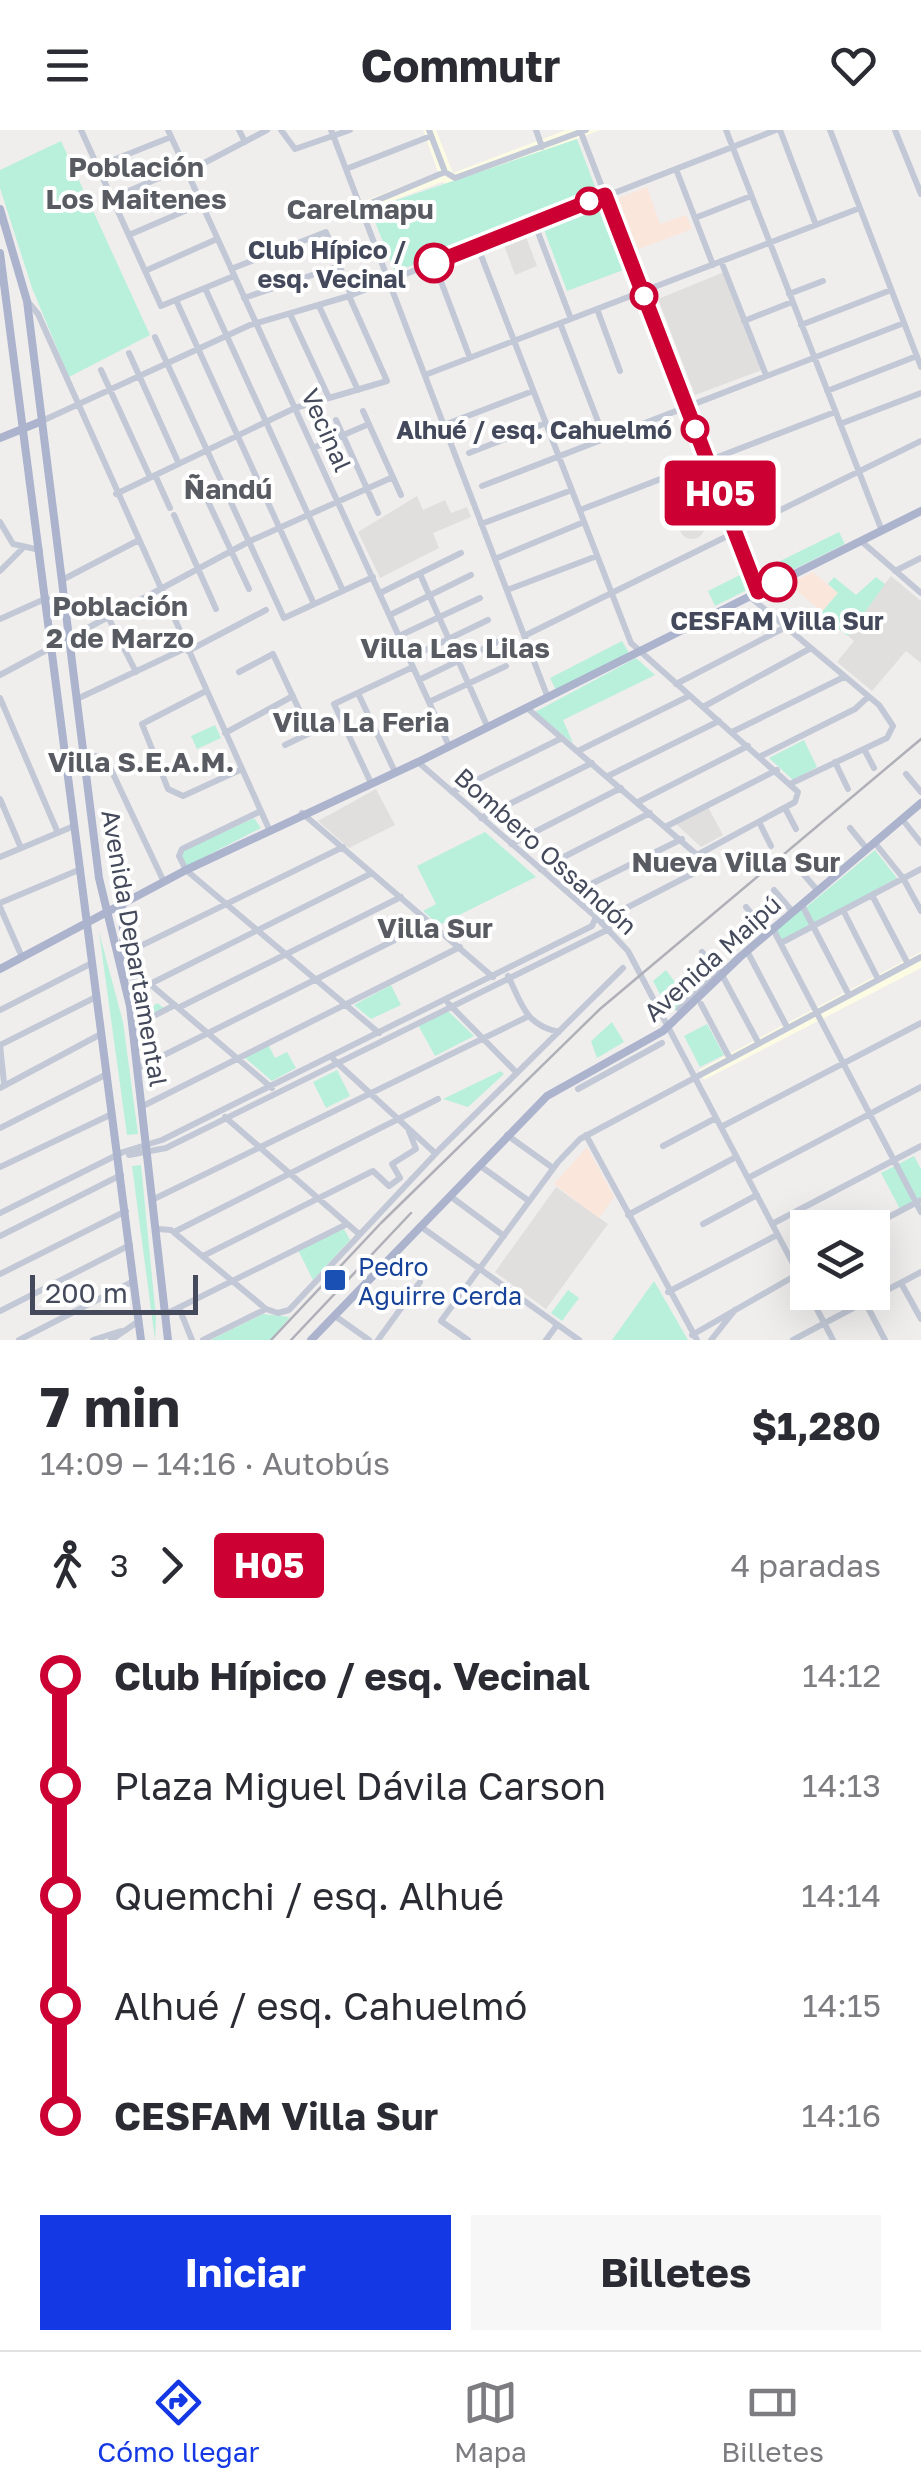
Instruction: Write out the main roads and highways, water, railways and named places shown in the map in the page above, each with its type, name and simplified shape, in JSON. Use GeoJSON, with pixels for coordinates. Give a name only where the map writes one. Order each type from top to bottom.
{"type":"FeatureCollection","features":[{"type":"Feature","properties":{"kind":"main road","name":"Avenida Departamental"},"geometry":{"type":"LineString","coordinates":[[0,208],[27,302],[106,912],[124,973],[138,1068],[168,1340]]}},
{"type":"Feature","properties":{"kind":"main road","name":"Avenida Departamental"},"geometry":{"type":"LineString","coordinates":[[0,253],[26,429],[141,1340]]}},
{"type":"Feature","properties":{"kind":"main road"},"geometry":{"type":"LineString","coordinates":[[0,438],[42,421]]}},
{"type":"Feature","properties":{"kind":"main road"},"geometry":{"type":"LineString","coordinates":[[0,968],[186,870],[488,728],[921,511]]}},
{"type":"Feature","properties":{"kind":"main road","name":"Avenida Maipú"},"geometry":{"type":"LineString","coordinates":[[312,1340],[547,1096],[668,1027],[720,974],[921,804]]}},
{"type":"Feature","properties":{"kind":"main road"},"geometry":{"type":"LineString","coordinates":[[122,904],[124,973]]}},
{"type":"Feature","properties":{"kind":"railway"},"geometry":{"type":"LineString","coordinates":[[271,1340],[381,1223],[600,1009],[921,739]]}},
{"type":"Feature","properties":{"kind":"railway"},"geometry":{"type":"LineString","coordinates":[[291,1340],[411,1213]]}},
{"type":"Feature","properties":{"kind":"place","name":"Club Hípico / esq. Vecinal"},"geometry":{"type":"Point","coordinates":[434,263]}},
{"type":"Feature","properties":{"kind":"place","name":"Alhué / esq. Cahuelmó"},"geometry":{"type":"Point","coordinates":[695,429]}},
{"type":"Feature","properties":{"kind":"place","name":"CESFAM Villa Sur"},"geometry":{"type":"Point","coordinates":[777,582]}},
{"type":"Feature","properties":{"kind":"place","name":"Pedro Aguirre Cerda"},"geometry":{"type":"Point","coordinates":[335,1280]}},
{"type":"Feature","properties":{"kind":"district","name":"Población Los Maitenes"},"geometry":{"type":"Point","coordinates":[136,182]}},
{"type":"Feature","properties":{"kind":"district","name":"Carelmapu"},"geometry":{"type":"Point","coordinates":[360,208]}},
{"type":"Feature","properties":{"kind":"district","name":"Ñandú"},"geometry":{"type":"Point","coordinates":[228,488]}},
{"type":"Feature","properties":{"kind":"district","name":"Población 2 de Marzo"},"geometry":{"type":"Point","coordinates":[120,621]}},
{"type":"Feature","properties":{"kind":"district","name":"Villa Las Lilas"},"geometry":{"type":"Point","coordinates":[455,647]}},
{"type":"Feature","properties":{"kind":"district","name":"Villa La Feria"},"geometry":{"type":"Point","coordinates":[361,721]}},
{"type":"Feature","properties":{"kind":"district","name":"Villa S.E.A.M."},"geometry":{"type":"Point","coordinates":[141,761]}},
{"type":"Feature","properties":{"kind":"district","name":"Nueva Villa Sur"},"geometry":{"type":"Point","coordinates":[736,861]}},
{"type":"Feature","properties":{"kind":"district","name":"Villa Sur"},"geometry":{"type":"Point","coordinates":[435,927]}}]}
